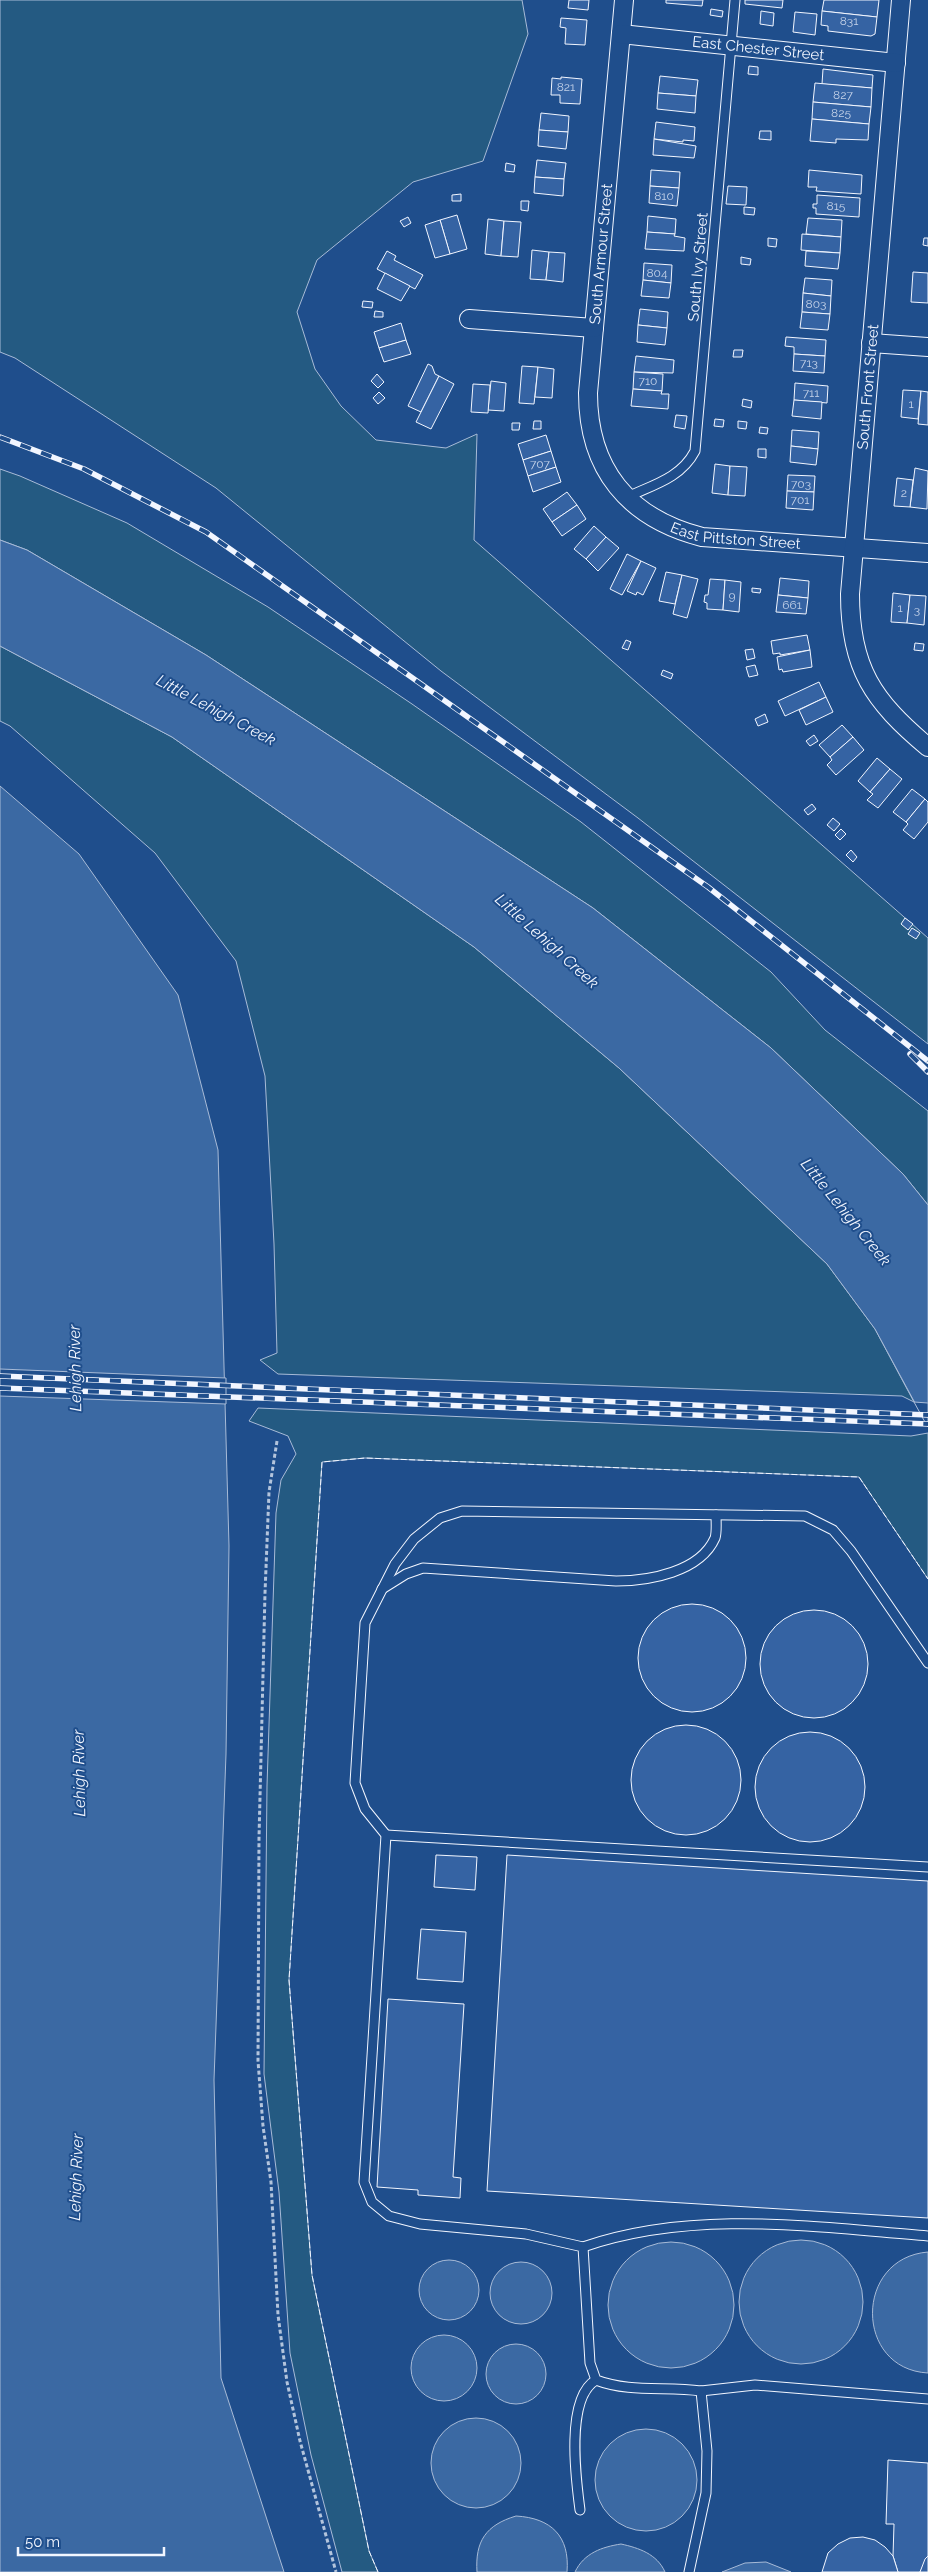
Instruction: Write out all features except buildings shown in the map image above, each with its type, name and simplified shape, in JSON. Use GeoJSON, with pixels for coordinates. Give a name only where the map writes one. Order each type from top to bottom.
{"type":"FeatureCollection","features":[{"type":"Feature","properties":{"kind":"street","name":"South Armour Street"},"geometry":{"type":"LineString","coordinates":[[624,0],[588,392],[590,428],[596,450],[609,476],[626,498]]}},
{"type":"Feature","properties":{"kind":"street","name":"South Front Street"},"geometry":{"type":"LineString","coordinates":[[901,0],[854,547],[850,621],[854,648],[866,678],[880,701],[898,721],[928,747]]}},
{"type":"Feature","properties":{"kind":"street","name":"East Chester Street"},"geometry":{"type":"LineString","coordinates":[[621,34],[730,47],[896,62]]}},
{"type":"Feature","properties":{"kind":"street"},"geometry":{"type":"LineString","coordinates":[[469,319],[594,328]]}},
{"type":"Feature","properties":{"kind":"street"},"geometry":{"type":"LineString","coordinates":[[871,343],[928,347]]}},
{"type":"Feature","properties":{"kind":"street","name":"East Pittston Street"},"geometry":{"type":"LineString","coordinates":[[626,498],[659,522],[679,531],[702,537],[928,553]]}},
{"type":"Feature","properties":{"kind":"lane","name":"South Ivy Street"},"geometry":{"type":"LineString","coordinates":[[626,498],[678,473],[689,464],[695,451],[735,0]]}},
{"type":"Feature","properties":{"kind":"lane"},"geometry":{"type":"LineString","coordinates":[[928,1663],[851,1551],[833,1530],[805,1516],[462,1511],[440,1518],[414,1539],[395,1564],[365,1622],[355,1783],[365,1809],[386,1835],[364,2182],[372,2202],[389,2216],[420,2224],[526,2234],[583,2247],[630,2232],[686,2226],[733,2224],[814,2226],[928,2236]]}},
{"type":"Feature","properties":{"kind":"lane"},"geometry":{"type":"LineString","coordinates":[[380,1591],[406,1574],[423,1568],[616,1581],[641,1581],[664,1576],[686,1566],[707,1549],[715,1537],[716,1515]]}},
{"type":"Feature","properties":{"kind":"lane"},"geometry":{"type":"LineString","coordinates":[[386,1835],[928,1867]]}},
{"type":"Feature","properties":{"kind":"lane"},"geometry":{"type":"LineString","coordinates":[[583,2247],[590,2363],[596,2380]]}},
{"type":"Feature","properties":{"kind":"lane"},"geometry":{"type":"LineString","coordinates":[[580,2510],[575,2466],[577,2429],[581,2397],[589,2384],[596,2380],[633,2388],[701,2390],[755,2385],[928,2400]]}},
{"type":"Feature","properties":{"kind":"lane"},"geometry":{"type":"LineString","coordinates":[[689,2572],[706,2493],[707,2451],[701,2390]]}},
{"type":"Feature","properties":{"kind":"path"},"geometry":{"type":"LineString","coordinates":[[277,1441],[269,1492],[265,1593],[259,1838],[258,2061],[263,2126],[271,2182],[278,2315],[287,2382],[300,2441],[336,2572]]}},
{"type":"Feature","properties":{"kind":"shaded area"},"geometry":{"type":"Polygon","coordinates":[[[0,0],[522,0],[528,34],[483,161],[413,182],[317,260],[297,312],[315,369],[341,406],[376,440],[446,448],[477,434],[474,540],[928,938],[928,1044],[638,818],[441,671],[216,488],[15,358],[0,352],[0,0]]]}},
{"type":"Feature","properties":{"kind":"shaded area"},"geometry":{"type":"Polygon","coordinates":[[[0,469],[127,523],[268,607],[412,704],[581,822],[771,972],[825,1030],[928,1111],[928,1205],[903,1174],[771,1048],[593,908],[206,655],[27,550],[0,540],[0,469]]]}},
{"type":"Feature","properties":{"kind":"shaded area"},"geometry":{"type":"Polygon","coordinates":[[[0,646],[172,737],[474,947],[619,1068],[827,1264],[875,1329],[914,1402],[902,1396],[278,1374],[260,1360],[277,1353],[274,1244],[265,1076],[236,961],[155,853],[10,726],[0,721],[0,646]]]}},
{"type":"Feature","properties":{"kind":"shaded area"},"geometry":{"type":"Polygon","coordinates":[[[258,1408],[911,1436],[928,1433],[928,1579],[859,1477],[365,1458],[322,1462],[289,1980],[312,2275],[369,2551],[378,2572],[342,2572],[311,2455],[290,2353],[279,2192],[264,2074],[267,1786],[276,1513],[281,1480],[296,1454],[288,1436],[249,1421],[258,1408]]]}},
{"type":"Feature","properties":{"kind":"water","name":"Little Lehigh Creek"},"geometry":{"type":"Polygon","coordinates":[[[0,540],[27,550],[206,655],[593,908],[771,1048],[903,1174],[928,1205],[928,1427],[875,1329],[827,1264],[619,1068],[474,947],[172,737],[0,646],[0,540]]]}},
{"type":"Feature","properties":{"kind":"water","name":"Lehigh River"},"geometry":{"type":"Polygon","coordinates":[[[0,786],[79,854],[178,995],[218,1150],[229,1546],[226,1754],[214,2080],[221,2378],[284,2572],[0,2572],[0,786]]]}},
{"type":"Feature","properties":{"kind":"water"},"geometry":{"type":"Polygon","coordinates":[[[801,2240],[825,2245],[845,2258],[858,2278],[863,2302],[858,2326],[845,2346],[825,2359],[801,2364],[777,2359],[757,2346],[744,2326],[739,2302],[744,2278],[757,2258],[777,2245],[801,2240]]]}},
{"type":"Feature","properties":{"kind":"water"},"geometry":{"type":"Polygon","coordinates":[[[671,2242],[695,2247],[715,2261],[729,2281],[734,2305],[729,2329],[715,2349],[695,2363],[671,2368],[647,2363],[627,2349],[613,2329],[608,2305],[613,2281],[627,2261],[647,2247],[671,2242]]]}},
{"type":"Feature","properties":{"kind":"water"},"geometry":{"type":"Polygon","coordinates":[[[928,2252],[928,2373],[904,2367],[886,2353],[876,2335],[872,2313],[876,2292],[886,2273],[904,2259],[928,2252]]]}},
{"type":"Feature","properties":{"kind":"water"},"geometry":{"type":"Polygon","coordinates":[[[443,2260],[455,2260],[471,2268],[477,2278],[479,2290],[477,2302],[471,2312],[455,2320],[443,2320],[427,2312],[419,2296],[419,2284],[427,2268],[443,2260]]]}},
{"type":"Feature","properties":{"kind":"water"},"geometry":{"type":"Polygon","coordinates":[[[515,2262],[527,2262],[543,2271],[550,2281],[552,2293],[550,2305],[543,2315],[527,2324],[515,2324],[504,2319],[495,2310],[490,2299],[490,2287],[495,2276],[504,2267],[515,2262]]]}},
{"type":"Feature","properties":{"kind":"water"},"geometry":{"type":"Polygon","coordinates":[[[444,2335],[456,2338],[467,2345],[474,2356],[477,2368],[474,2380],[467,2391],[456,2398],[444,2401],[432,2398],[421,2391],[414,2380],[411,2368],[414,2356],[421,2345],[432,2338],[444,2335]]]}},
{"type":"Feature","properties":{"kind":"water"},"geometry":{"type":"Polygon","coordinates":[[[510,2344],[522,2344],[533,2349],[541,2357],[546,2368],[544,2386],[533,2399],[522,2404],[510,2404],[499,2399],[491,2391],[486,2380],[486,2368],[491,2357],[499,2349],[510,2344]]]}},
{"type":"Feature","properties":{"kind":"water"},"geometry":{"type":"Polygon","coordinates":[[[476,2418],[493,2421],[508,2431],[518,2446],[521,2463],[518,2480],[508,2495],[493,2505],[476,2508],[459,2505],[444,2495],[434,2480],[431,2463],[434,2446],[444,2431],[459,2421],[476,2418]]]}},
{"type":"Feature","properties":{"kind":"water"},"geometry":{"type":"Polygon","coordinates":[[[646,2429],[665,2433],[682,2444],[693,2461],[697,2480],[693,2499],[682,2516],[665,2527],[646,2531],[627,2527],[610,2516],[599,2499],[595,2480],[599,2461],[610,2444],[627,2433],[646,2429]]]}},
{"type":"Feature","properties":{"kind":"water"},"geometry":{"type":"Polygon","coordinates":[[[516,2516],[539,2521],[556,2531],[565,2548],[567,2572],[477,2572],[478,2551],[484,2536],[497,2524],[516,2516]]]}},
{"type":"Feature","properties":{"kind":"water"},"geometry":{"type":"Polygon","coordinates":[[[621,2544],[641,2550],[652,2556],[665,2572],[575,2572],[583,2560],[594,2552],[621,2544]]]}},
{"type":"Feature","properties":{"kind":"water"},"geometry":{"type":"Polygon","coordinates":[[[766,2562],[791,2572],[722,2572],[745,2563],[766,2562]]]}},
{"type":"Feature","properties":{"kind":"pier"},"geometry":{"type":"Polygon","coordinates":[[[0,1369],[226,1378],[226,1404],[0,1396],[0,1369]]]}},
{"type":"Feature","properties":{"kind":"pier"},"geometry":{"type":"Polygon","coordinates":[[[914,1402],[928,1403],[928,1427],[926,1424],[914,1402]]]}},
{"type":"Feature","properties":{"kind":"railway"},"geometry":{"type":"LineString","coordinates":[[0,437],[84,469],[206,532],[708,887],[928,1061]]}},
{"type":"Feature","properties":{"kind":"railway"},"geometry":{"type":"LineString","coordinates":[[910,1054],[928,1072]]}},
{"type":"Feature","properties":{"kind":"railway"},"geometry":{"type":"LineString","coordinates":[[0,1376],[928,1415]]}},
{"type":"Feature","properties":{"kind":"railway"},"geometry":{"type":"LineString","coordinates":[[0,1388],[928,1424]]}},
{"type":"Feature","properties":{"kind":"fence"},"geometry":{"type":"LineString","coordinates":[[378,2572],[369,2551],[312,2275],[289,1980],[322,1462],[365,1458],[859,1477],[928,1579]]}}]}
